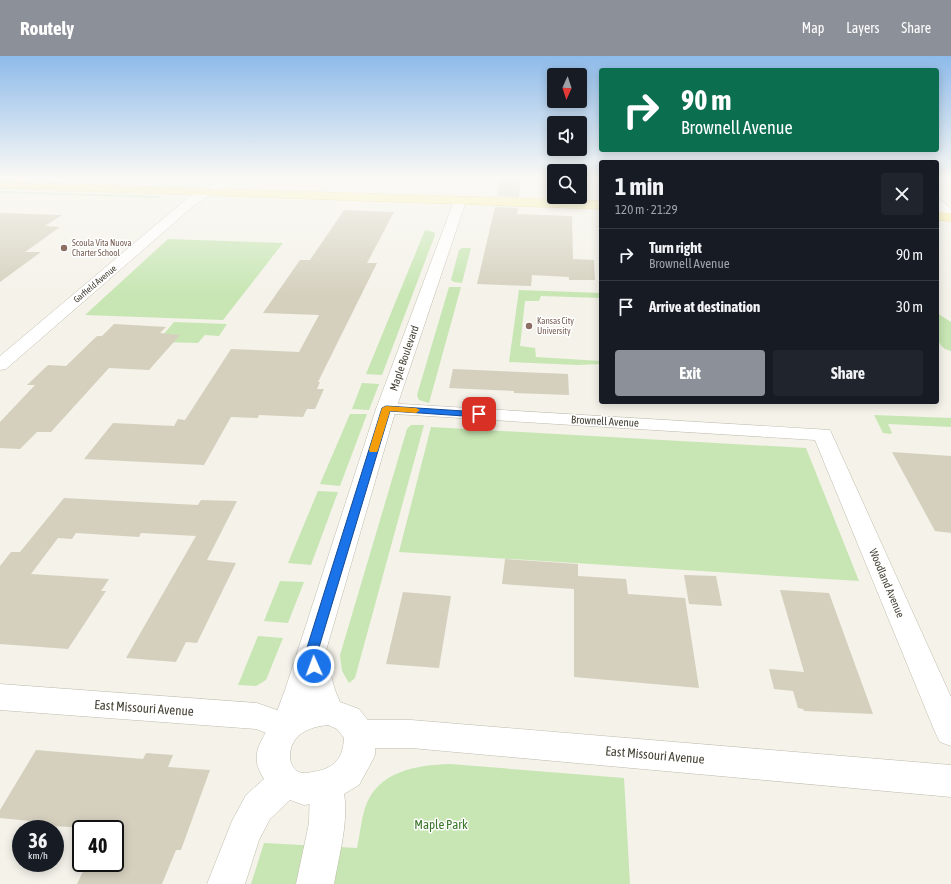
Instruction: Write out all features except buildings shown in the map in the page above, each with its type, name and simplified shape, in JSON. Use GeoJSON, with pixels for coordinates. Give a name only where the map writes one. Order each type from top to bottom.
{"type":"FeatureCollection","features":[{"type":"Feature","properties":{"kind":"street","name":"Garfield Avenue"},"geometry":{"type":"LineString","coordinates":[[0,365],[174,217]]}},
{"type":"Feature","properties":{"kind":"street","name":"Maple Boulevard"},"geometry":{"type":"LineString","coordinates":[[284,782],[274,766],[274,746],[286,727],[311,654],[386,408],[454,217]]}},
{"type":"Feature","properties":{"kind":"street","name":"Brownell Avenue"},"geometry":{"type":"LineString","coordinates":[[386,408],[823,434]]}},
{"type":"Feature","properties":{"kind":"street","name":"Woodland Avenue"},"geometry":{"type":"LineString","coordinates":[[823,434],[951,732]]}},
{"type":"Feature","properties":{"kind":"street"},"geometry":{"type":"LineString","coordinates":[[226,884],[244,833],[258,807],[284,782],[304,789],[327,786],[347,774],[359,755],[360,734],[348,719],[329,711],[320,690],[311,654]]}},
{"type":"Feature","properties":{"kind":"street","name":"East Missouri Avenue"},"geometry":{"type":"LineString","coordinates":[[0,697],[257,716],[286,727]]}},
{"type":"Feature","properties":{"kind":"street","name":"Maple Boulevard"},"geometry":{"type":"LineString","coordinates":[[286,727],[306,714],[329,711]]}},
{"type":"Feature","properties":{"kind":"street","name":"East Missouri Avenue"},"geometry":{"type":"LineString","coordinates":[[360,734],[411,734],[951,781]]}},
{"type":"Feature","properties":{"kind":"street"},"geometry":{"type":"LineString","coordinates":[[315,884],[326,831],[329,807],[327,786]]}},
{"type":"Feature","properties":{"kind":"green space"},"geometry":{"type":"Polygon","coordinates":[[[425,230],[434,232],[435,235],[382,375],[366,374],[425,230]]]}},
{"type":"Feature","properties":{"kind":"green space"},"geometry":{"type":"Polygon","coordinates":[[[168,239],[283,243],[223,320],[85,315],[168,239]]]}},
{"type":"Feature","properties":{"kind":"green space"},"geometry":{"type":"Polygon","coordinates":[[[462,248],[471,248],[462,283],[451,280],[459,250],[462,248]]]}},
{"type":"Feature","properties":{"kind":"green space"},"geometry":{"type":"Polygon","coordinates":[[[449,287],[461,287],[429,403],[419,400],[417,395],[449,287]]]}},
{"type":"Feature","properties":{"kind":"green space"},"geometry":{"type":"Polygon","coordinates":[[[519,290],[599,293],[599,298],[541,296],[539,301],[525,301],[520,346],[535,348],[536,357],[599,361],[599,364],[578,365],[509,362],[519,290]]]}},
{"type":"Feature","properties":{"kind":"green space"},"geometry":{"type":"Polygon","coordinates":[[[939,314],[951,322],[951,351],[941,346],[939,341],[939,314]]]}},
{"type":"Feature","properties":{"kind":"green space"},"geometry":{"type":"Polygon","coordinates":[[[174,322],[227,324],[219,336],[205,335],[198,343],[157,342],[174,322]]]}},
{"type":"Feature","properties":{"kind":"green space"},"geometry":{"type":"Polygon","coordinates":[[[362,383],[379,384],[369,410],[352,409],[362,383]]]}},
{"type":"Feature","properties":{"kind":"green space"},"geometry":{"type":"Polygon","coordinates":[[[350,414],[367,414],[340,486],[320,484],[350,414]]]}},
{"type":"Feature","properties":{"kind":"green space"},"geometry":{"type":"Polygon","coordinates":[[[874,415],[951,418],[951,427],[888,424],[892,433],[883,433],[874,415]]]}},
{"type":"Feature","properties":{"kind":"green space"},"geometry":{"type":"Polygon","coordinates":[[[411,425],[424,425],[355,678],[349,683],[342,671],[340,655],[407,429],[411,425]]]}},
{"type":"Feature","properties":{"kind":"green space"},"geometry":{"type":"Polygon","coordinates":[[[431,427],[806,448],[859,581],[399,552],[431,427]]]}},
{"type":"Feature","properties":{"kind":"green space"},"geometry":{"type":"Polygon","coordinates":[[[318,491],[338,492],[311,565],[288,563],[318,491]]]}},
{"type":"Feature","properties":{"kind":"green space"},"geometry":{"type":"Polygon","coordinates":[[[280,581],[304,582],[288,623],[264,621],[280,581]]]}},
{"type":"Feature","properties":{"kind":"green space"},"geometry":{"type":"Polygon","coordinates":[[[258,636],[283,638],[266,680],[256,686],[238,685],[258,636]]]}},
{"type":"Feature","properties":{"kind":"green space","name":"Maple Park"},"geometry":{"type":"Polygon","coordinates":[[[450,764],[624,778],[630,884],[251,884],[264,843],[357,848],[365,808],[371,796],[379,786],[388,778],[400,772],[424,766],[450,764]]]}},
{"type":"Feature","properties":{"kind":"slow traffic"},"geometry":{"type":"LineString","coordinates":[[374,450],[386,408],[416,410]]}},
{"type":"Feature","properties":{"kind":"place","name":"Scoula Vita Nuova Charter School"},"geometry":{"type":"Point","coordinates":[64,248]}},
{"type":"Feature","properties":{"kind":"place","name":"Kansas City University"},"geometry":{"type":"Point","coordinates":[529,326]}},
{"type":"Feature","properties":{"kind":"route"},"geometry":{"type":"LineString","coordinates":[[314,666],[311,654],[386,408],[479,414]]}}]}
